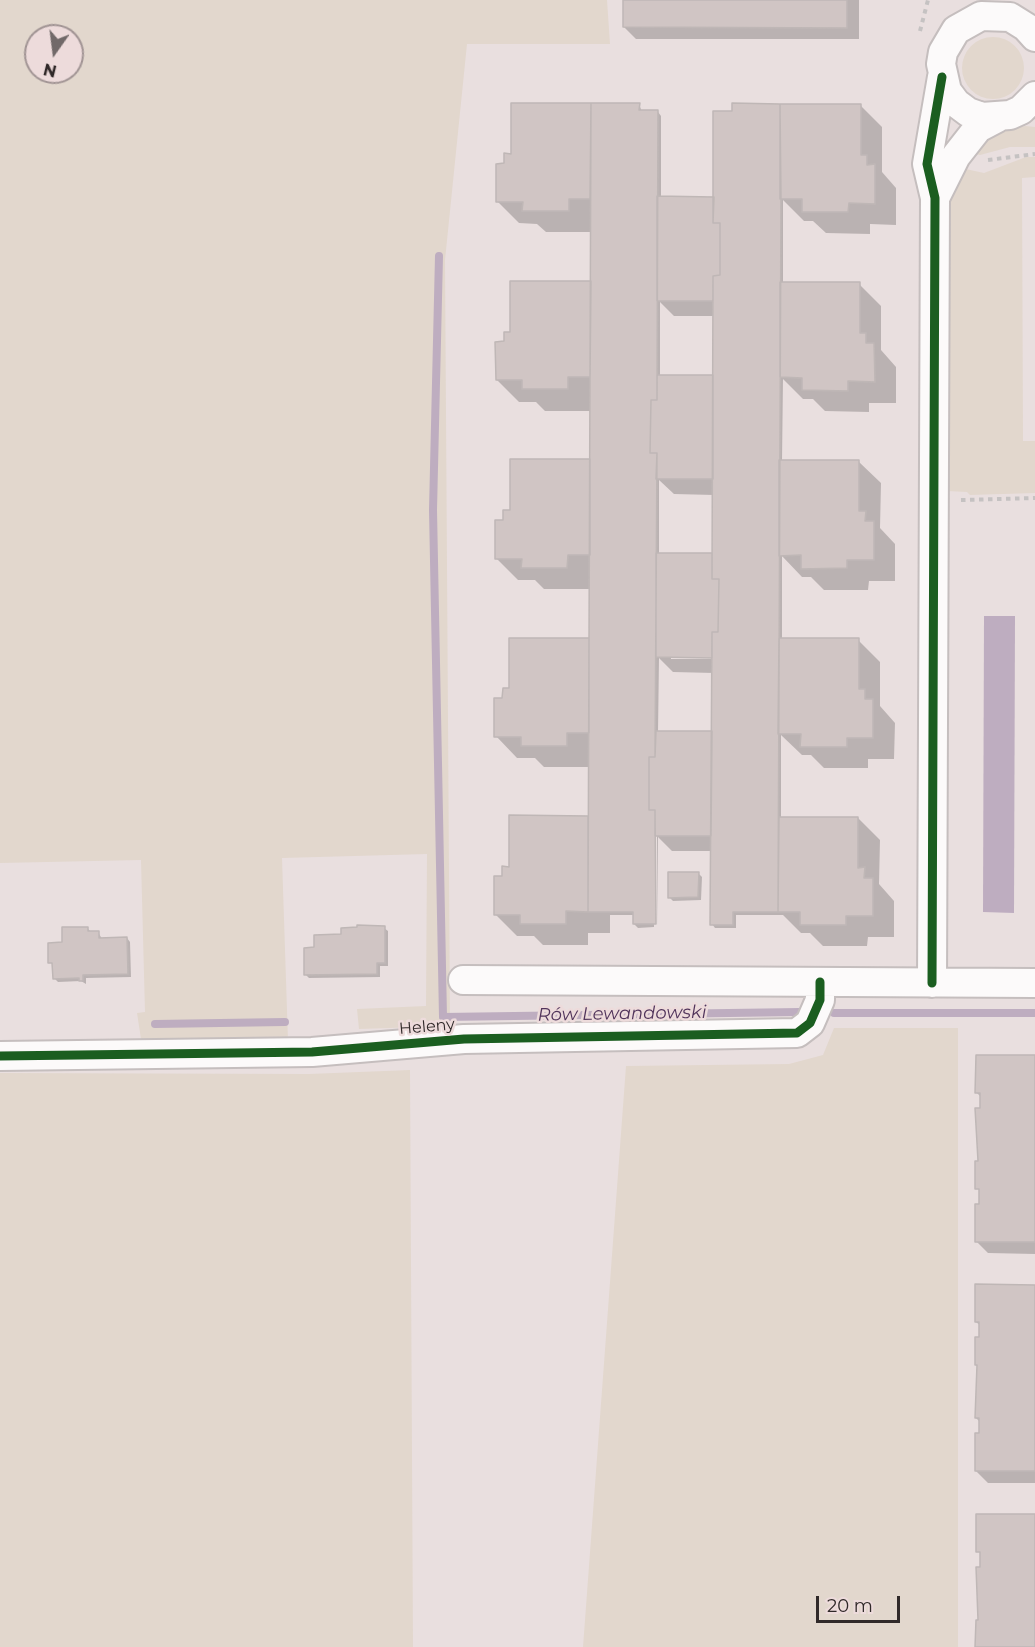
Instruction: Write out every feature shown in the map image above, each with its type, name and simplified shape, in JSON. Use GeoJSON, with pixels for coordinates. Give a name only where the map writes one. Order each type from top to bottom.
{"type":"FeatureCollection","features":[{"type":"Feature","properties":{"kind":"street"},"geometry":{"type":"LineString","coordinates":[[955,0],[956,30]]}},
{"type":"Feature","properties":{"kind":"street"},"geometry":{"type":"LineString","coordinates":[[932,983],[934,198],[927,164],[942,77],[943,52],[956,30],[981,16],[1003,9],[1035,37]]}},
{"type":"Feature","properties":{"kind":"street"},"geometry":{"type":"LineString","coordinates":[[942,77],[947,91],[962,108],[982,117],[997,118]]}},
{"type":"Feature","properties":{"kind":"street"},"geometry":{"type":"LineString","coordinates":[[934,198],[956,156],[978,128],[997,118],[1021,110],[1035,96]]}},
{"type":"Feature","properties":{"kind":"street"},"geometry":{"type":"LineString","coordinates":[[463,980],[1035,982]]}},
{"type":"Feature","properties":{"kind":"street","name":"Heleny"},"geometry":{"type":"LineString","coordinates":[[0,1056],[312,1052],[464,1039],[797,1033],[810,1023],[820,999],[820,982]]}},
{"type":"Feature","properties":{"kind":"path"},"geometry":{"type":"LineString","coordinates":[[917,43],[928,0]]}},
{"type":"Feature","properties":{"kind":"path"},"geometry":{"type":"LineString","coordinates":[[984,161],[1035,154]]}},
{"type":"Feature","properties":{"kind":"path"},"geometry":{"type":"LineString","coordinates":[[933,500],[1035,498]]}},
{"type":"Feature","properties":{"kind":"shaded area"},"geometry":{"type":"Polygon","coordinates":[[[0,0],[607,0],[610,44],[467,44],[445,260],[450,1026],[359,1029],[357,1009],[426,1006],[427,854],[282,858],[288,1041],[145,1043],[141,1039],[137,1013],[145,1012],[141,860],[0,863],[0,0]]]}},
{"type":"Feature","properties":{"kind":"shaded area"},"geometry":{"type":"Polygon","coordinates":[[[993,37],[1010,42],[1015,46],[1019,51],[1024,68],[1019,85],[1015,90],[1010,94],[993,99],[976,94],[971,90],[967,85],[962,68],[967,51],[971,46],[976,42],[993,37]]]}},
{"type":"Feature","properties":{"kind":"shaded area"},"geometry":{"type":"Polygon","coordinates":[[[1025,126],[1035,127],[1035,147],[1010,147],[980,155],[970,153],[978,144],[1002,130],[1025,126]]]}},
{"type":"Feature","properties":{"kind":"shaded area"},"geometry":{"type":"Polygon","coordinates":[[[1026,157],[1035,157],[1035,177],[1022,178],[1023,441],[1035,441],[1035,493],[970,495],[967,492],[947,491],[948,212],[951,199],[961,168],[984,173],[1026,157]]]}},
{"type":"Feature","properties":{"kind":"shaded area"},"geometry":{"type":"Polygon","coordinates":[[[984,616],[1015,616],[1014,913],[983,912],[984,616]]]}},
{"type":"Feature","properties":{"kind":"shaded area"},"geometry":{"type":"Polygon","coordinates":[[[834,1028],[958,1028],[958,1647],[583,1647],[626,1066],[789,1064],[823,1055],[834,1028]]]}},
{"type":"Feature","properties":{"kind":"shaded area"},"geometry":{"type":"Polygon","coordinates":[[[410,1070],[413,1647],[0,1647],[0,1073],[309,1074],[410,1070]]]}},
{"type":"Feature","properties":{"kind":"building"},"geometry":{"type":"Polygon","coordinates":[[[623,0],[847,0],[847,28],[623,27],[623,0]]]}},
{"type":"Feature","properties":{"kind":"building"},"geometry":{"type":"Polygon","coordinates":[[[511,103],[591,103],[590,199],[569,199],[569,211],[522,211],[523,202],[496,202],[496,164],[504,163],[504,153],[511,154],[511,103]]]}},
{"type":"Feature","properties":{"kind":"building"},"geometry":{"type":"Polygon","coordinates":[[[591,103],[640,103],[639,110],[658,110],[657,400],[651,400],[650,453],[657,453],[655,757],[649,757],[649,810],[655,810],[656,924],[633,924],[633,912],[588,912],[591,103]]]}},
{"type":"Feature","properties":{"kind":"building"},"geometry":{"type":"Polygon","coordinates":[[[732,103],[780,104],[778,912],[733,912],[733,925],[710,925],[712,632],[718,632],[719,579],[712,579],[713,276],[720,275],[720,223],[713,223],[713,111],[732,111],[732,103]]]}},
{"type":"Feature","properties":{"kind":"building"},"geometry":{"type":"Polygon","coordinates":[[[780,104],[861,104],[861,155],[867,155],[867,165],[875,164],[875,204],[849,203],[848,212],[802,212],[802,199],[780,199],[780,104]]]}},
{"type":"Feature","properties":{"kind":"building"},"geometry":{"type":"Polygon","coordinates":[[[657,196],[714,197],[713,223],[720,223],[720,275],[713,276],[713,301],[657,301],[657,196]]]}},
{"type":"Feature","properties":{"kind":"building"},"geometry":{"type":"Polygon","coordinates":[[[510,281],[591,281],[590,377],[568,377],[568,389],[522,389],[522,380],[496,380],[495,342],[504,341],[504,332],[510,332],[510,281]]]}},
{"type":"Feature","properties":{"kind":"building"},"geometry":{"type":"Polygon","coordinates":[[[780,282],[860,282],[860,333],[866,333],[866,343],[874,343],[875,382],[848,381],[848,391],[802,390],[802,378],[780,377],[780,282]]]}},
{"type":"Feature","properties":{"kind":"building"},"geometry":{"type":"Polygon","coordinates":[[[657,375],[713,375],[713,479],[656,479],[657,453],[650,453],[651,400],[657,400],[657,375]]]}},
{"type":"Feature","properties":{"kind":"building"},"geometry":{"type":"Polygon","coordinates":[[[510,459],[590,459],[590,555],[568,555],[567,568],[521,568],[522,559],[495,559],[495,520],[503,520],[503,510],[510,510],[510,459]]]}},
{"type":"Feature","properties":{"kind":"building"},"geometry":{"type":"Polygon","coordinates":[[[779,460],[859,460],[859,511],[866,511],[865,521],[874,521],[874,560],[847,560],[847,568],[801,569],[801,555],[779,556],[779,460]]]}},
{"type":"Feature","properties":{"kind":"building"},"geometry":{"type":"Polygon","coordinates":[[[656,553],[712,553],[712,579],[719,579],[718,632],[712,632],[712,658],[656,657],[656,553]]]}},
{"type":"Feature","properties":{"kind":"building"},"geometry":{"type":"Polygon","coordinates":[[[509,638],[589,638],[589,733],[567,733],[567,746],[521,746],[521,737],[494,737],[494,698],[502,698],[503,688],[509,688],[509,638]]]}},
{"type":"Feature","properties":{"kind":"building"},"geometry":{"type":"Polygon","coordinates":[[[779,638],[859,638],[859,689],[865,689],[865,699],[873,699],[873,738],[847,738],[847,747],[800,747],[801,734],[778,734],[779,638]]]}},
{"type":"Feature","properties":{"kind":"building"},"geometry":{"type":"Polygon","coordinates":[[[656,731],[712,731],[711,836],[655,836],[655,810],[649,810],[649,757],[655,757],[656,731]]]}},
{"type":"Feature","properties":{"kind":"building"},"geometry":{"type":"Polygon","coordinates":[[[509,815],[588,816],[588,912],[566,911],[566,924],[520,924],[520,915],[494,915],[494,876],[502,876],[502,866],[509,867],[509,815]]]}},
{"type":"Feature","properties":{"kind":"building"},"geometry":{"type":"Polygon","coordinates":[[[779,817],[858,817],[858,868],[865,867],[864,878],[873,878],[873,916],[846,916],[846,925],[800,925],[800,912],[778,912],[779,817]]]}},
{"type":"Feature","properties":{"kind":"building"},"geometry":{"type":"Polygon","coordinates":[[[668,872],[699,872],[698,897],[668,898],[668,872]]]}},
{"type":"Feature","properties":{"kind":"building"},"geometry":{"type":"Polygon","coordinates":[[[357,925],[385,926],[385,963],[377,963],[377,974],[304,975],[304,948],[314,947],[314,935],[341,934],[341,928],[357,927],[357,925]]]}},
{"type":"Feature","properties":{"kind":"building"},"geometry":{"type":"Polygon","coordinates":[[[62,927],[88,927],[88,931],[99,931],[99,938],[127,937],[128,974],[83,975],[83,981],[79,981],[79,978],[53,979],[52,963],[48,963],[48,943],[62,942],[62,927]]]}},
{"type":"Feature","properties":{"kind":"building"},"geometry":{"type":"Polygon","coordinates":[[[976,1055],[1035,1055],[1035,1242],[975,1242],[975,1204],[979,1204],[979,1189],[975,1189],[975,1161],[978,1161],[975,1108],[980,1108],[980,1093],[975,1093],[976,1055]]]}},
{"type":"Feature","properties":{"kind":"building"},"geometry":{"type":"Polygon","coordinates":[[[975,1284],[1035,1285],[1035,1471],[975,1471],[975,1433],[979,1433],[979,1418],[975,1418],[977,1365],[975,1365],[975,1337],[979,1337],[979,1322],[975,1322],[975,1284]]]}},
{"type":"Feature","properties":{"kind":"building"},"geometry":{"type":"Polygon","coordinates":[[[976,1514],[1035,1514],[1035,1647],[975,1647],[976,1620],[978,1620],[976,1567],[980,1567],[980,1552],[976,1552],[976,1514]]]}},
{"type":"Feature","properties":{"kind":"waterway"},"geometry":{"type":"LineString","coordinates":[[439,256],[433,510],[443,1017],[800,1012]]}},
{"type":"Feature","properties":{"kind":"waterway","name":"Rów Lewandowski"},"geometry":{"type":"LineString","coordinates":[[834,1013],[1035,1013]]}},
{"type":"Feature","properties":{"kind":"waterway","name":"Rów Lewandowski"},"geometry":{"type":"LineString","coordinates":[[155,1024],[285,1022]]}},
{"type":"Feature","properties":{"kind":"cycle path"},"geometry":{"type":"LineString","coordinates":[[932,983],[935,198],[927,164],[942,77]]}},
{"type":"Feature","properties":{"kind":"cycle path"},"geometry":{"type":"LineString","coordinates":[[0,1056],[312,1052],[464,1039],[797,1033],[810,1023],[820,1000],[820,982]]}}]}
